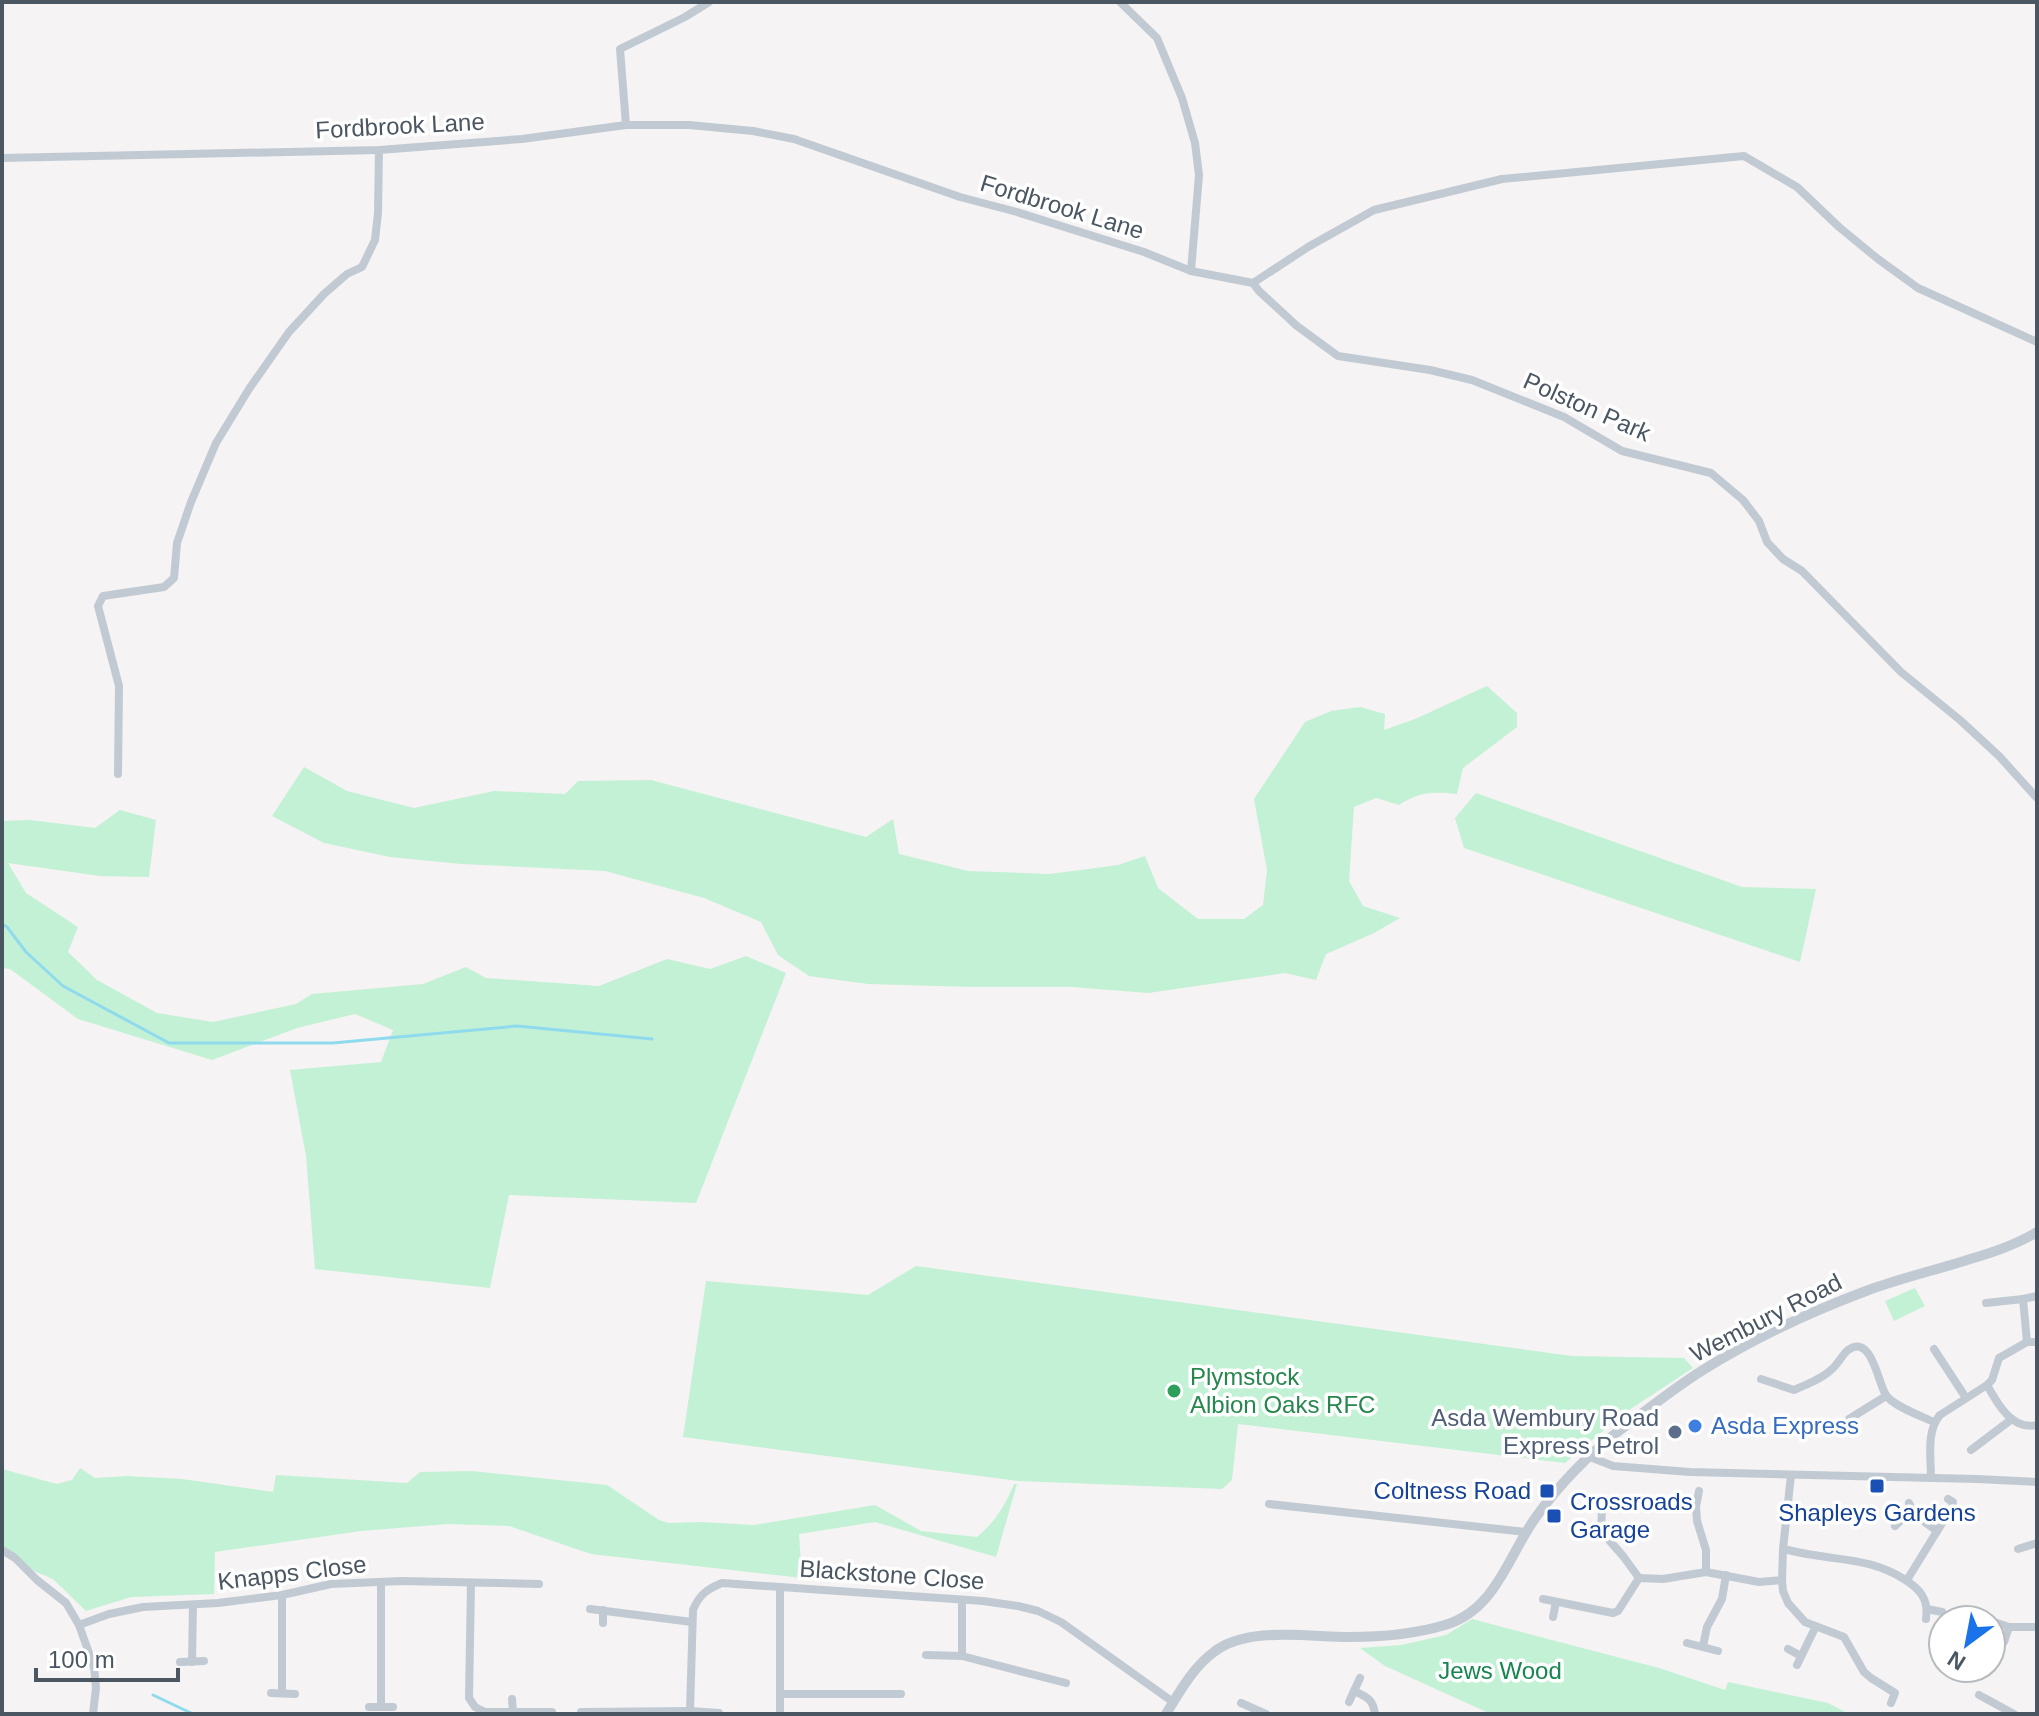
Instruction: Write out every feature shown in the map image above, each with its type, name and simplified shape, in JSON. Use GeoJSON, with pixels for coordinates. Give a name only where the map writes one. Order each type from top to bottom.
{"type":"FeatureCollection","features":[{"type":"Feature","properties":{"kind":"street"},"geometry":{"type":"LineString","coordinates":[[626,125],[620,49],[709,2]]}},
{"type":"Feature","properties":{"kind":"street"},"geometry":{"type":"LineString","coordinates":[[1120,2],[1157,38],[1182,98],[1195,143],[1199,175],[1191,271]]}},
{"type":"Feature","properties":{"kind":"street","name":"Fordbrook Lane"},"geometry":{"type":"LineString","coordinates":[[2,158],[379,150],[522,139],[626,125],[702,126],[753,131],[794,139],[960,197],[1144,252],[1191,271],[1253,283]]}},
{"type":"Feature","properties":{"kind":"street"},"geometry":{"type":"LineString","coordinates":[[118,774],[119,686],[98,606],[103,596],[164,587],[174,578],[177,543],[216,443],[289,332],[324,294],[347,274],[362,267],[375,240],[379,150]]}},
{"type":"Feature","properties":{"kind":"street"},"geometry":{"type":"LineString","coordinates":[[1253,283],[1308,247],[1374,210],[1502,179],[1744,156],[1797,187],[1839,227],[1918,288],[2037,342]]}},
{"type":"Feature","properties":{"kind":"street","name":"Polston Park"},"geometry":{"type":"LineString","coordinates":[[1253,283],[1297,326],[1338,356],[1430,370],[1472,380],[1564,417],[1622,451],[1711,473],[1743,500],[1759,521],[1767,542],[1783,559],[1802,571],[1901,672],[1999,756],[2037,798]]}},
{"type":"Feature","properties":{"kind":"street","name":"Wembury Road"},"geometry":{"type":"LineString","coordinates":[[1166,1714],[1205,1660],[1237,1639],[1391,1634],[1446,1625],[1457,1620],[1480,1605],[1492,1592],[1526,1532],[1558,1490],[1590,1457],[1618,1432],[1701,1371],[1801,1318],[1867,1291],[2013,1246],[2037,1232]]}},
{"type":"Feature","properties":{"kind":"street"},"geometry":{"type":"LineString","coordinates":[[1986,1303],[2037,1296]]}},
{"type":"Feature","properties":{"kind":"street"},"geometry":{"type":"LineString","coordinates":[[1931,1478],[1934,1422],[1987,1385],[1992,1380],[1999,1358],[2032,1342],[2023,1299]]}},
{"type":"Feature","properties":{"kind":"street"},"geometry":{"type":"LineString","coordinates":[[1761,1379],[1794,1390],[1825,1375],[1849,1349],[1857,1347],[1868,1352],[1886,1396],[1934,1422]]}},
{"type":"Feature","properties":{"kind":"street"},"geometry":{"type":"LineString","coordinates":[[1934,1349],[1966,1398]]}},
{"type":"Feature","properties":{"kind":"street"},"geometry":{"type":"LineString","coordinates":[[1987,1385],[2012,1419],[2030,1427],[2037,1425]]}},
{"type":"Feature","properties":{"kind":"street"},"geometry":{"type":"LineString","coordinates":[[1844,1431],[1849,1419],[1886,1396]]}},
{"type":"Feature","properties":{"kind":"street"},"geometry":{"type":"LineString","coordinates":[[1971,1450],[2012,1419]]}},
{"type":"Feature","properties":{"kind":"street"},"geometry":{"type":"LineString","coordinates":[[1590,1457],[1613,1466],[1630,1468],[2037,1482]]}},
{"type":"Feature","properties":{"kind":"street"},"geometry":{"type":"LineString","coordinates":[[1791,1475],[1782,1580],[1788,1603],[1805,1622],[1844,1637],[1864,1672],[1895,1693],[1891,1703]]}},
{"type":"Feature","properties":{"kind":"street"},"geometry":{"type":"LineString","coordinates":[[1699,1491],[1697,1521],[1706,1550],[1706,1572]]}},
{"type":"Feature","properties":{"kind":"street"},"geometry":{"type":"LineString","coordinates":[[1907,1580],[1952,1507],[1953,1502],[1948,1499]]}},
{"type":"Feature","properties":{"kind":"street"},"geometry":{"type":"LineString","coordinates":[[1269,1504],[1526,1532]]}},
{"type":"Feature","properties":{"kind":"street"},"geometry":{"type":"LineString","coordinates":[[1676,1506],[1696,1507]]}},
{"type":"Feature","properties":{"kind":"street"},"geometry":{"type":"LineString","coordinates":[[1895,1526],[1910,1507],[1937,1531]]}},
{"type":"Feature","properties":{"kind":"street"},"geometry":{"type":"LineString","coordinates":[[1602,1510],[1600,1527],[1605,1537],[1639,1578]]}},
{"type":"Feature","properties":{"kind":"street"},"geometry":{"type":"LineString","coordinates":[[1588,1528],[1600,1527]]}},
{"type":"Feature","properties":{"kind":"street"},"geometry":{"type":"LineString","coordinates":[[1930,1542],[1940,1548]]}},
{"type":"Feature","properties":{"kind":"street"},"geometry":{"type":"LineString","coordinates":[[2018,1549],[2037,1543]]}},
{"type":"Feature","properties":{"kind":"street"},"geometry":{"type":"LineString","coordinates":[[1783,1549],[1886,1568],[1921,1592],[1926,1600],[1927,1614]]}},
{"type":"Feature","properties":{"kind":"street"},"geometry":{"type":"LineString","coordinates":[[2,1550],[66,1603],[79,1625],[94,1667],[96,1688],[93,1714]]}},
{"type":"Feature","properties":{"kind":"street"},"geometry":{"type":"LineString","coordinates":[[1639,1578],[1663,1579],[1706,1572],[1759,1582],[1782,1580]]}},
{"type":"Feature","properties":{"kind":"street"},"geometry":{"type":"LineString","coordinates":[[1703,1646],[1707,1627],[1722,1599],[1726,1575]]}},
{"type":"Feature","properties":{"kind":"street"},"geometry":{"type":"LineString","coordinates":[[1543,1599],[1613,1613],[1618,1611],[1639,1578]]}},
{"type":"Feature","properties":{"kind":"street"},"geometry":{"type":"LineString","coordinates":[[381,1582],[381,1707]]}},
{"type":"Feature","properties":{"kind":"street"},"geometry":{"type":"LineString","coordinates":[[471,1583],[469,1698],[475,1707],[485,1712],[552,1712]]}},
{"type":"Feature","properties":{"kind":"street","name":"Knapps Close"},"geometry":{"type":"LineString","coordinates":[[79,1625],[109,1614],[143,1607],[282,1595],[331,1584],[471,1583],[513,1588],[539,1584]]}},
{"type":"Feature","properties":{"kind":"street","name":"Blackstone Close"},"geometry":{"type":"LineString","coordinates":[[690,1711],[693,1610],[698,1597],[722,1583],[995,1602],[1038,1611],[1086,1639],[1173,1702]]}},
{"type":"Feature","properties":{"kind":"street"},"geometry":{"type":"LineString","coordinates":[[780,1587],[780,1714]]}},
{"type":"Feature","properties":{"kind":"street"},"geometry":{"type":"LineString","coordinates":[[282,1595],[282,1693]]}},
{"type":"Feature","properties":{"kind":"street"},"geometry":{"type":"LineString","coordinates":[[962,1601],[962,1656]]}},
{"type":"Feature","properties":{"kind":"street"},"geometry":{"type":"LineString","coordinates":[[1553,1617],[1556,1602]]}},
{"type":"Feature","properties":{"kind":"street"},"geometry":{"type":"LineString","coordinates":[[192,1662],[193,1605]]}},
{"type":"Feature","properties":{"kind":"street"},"geometry":{"type":"LineString","coordinates":[[590,1609],[692,1622]]}},
{"type":"Feature","properties":{"kind":"street"},"geometry":{"type":"LineString","coordinates":[[603,1610],[603,1623]]}},
{"type":"Feature","properties":{"kind":"street"},"geometry":{"type":"LineString","coordinates":[[2007,1633],[2009,1627],[2037,1627]]}},
{"type":"Feature","properties":{"kind":"street"},"geometry":{"type":"LineString","coordinates":[[1788,1649],[1799,1660],[1815,1628]]}},
{"type":"Feature","properties":{"kind":"street"},"geometry":{"type":"LineString","coordinates":[[1687,1643],[1718,1651]]}},
{"type":"Feature","properties":{"kind":"street"},"geometry":{"type":"LineString","coordinates":[[926,1655],[962,1656],[1066,1683]]}},
{"type":"Feature","properties":{"kind":"street"},"geometry":{"type":"LineString","coordinates":[[1025,1672],[1028,1660]]}},
{"type":"Feature","properties":{"kind":"street"},"geometry":{"type":"LineString","coordinates":[[180,1662],[204,1661]]}},
{"type":"Feature","properties":{"kind":"street"},"geometry":{"type":"LineString","coordinates":[[1349,1702],[1360,1678]]}},
{"type":"Feature","properties":{"kind":"street"},"geometry":{"type":"LineString","coordinates":[[1354,1691],[1374,1704],[1375,1714]]}},
{"type":"Feature","properties":{"kind":"street"},"geometry":{"type":"LineString","coordinates":[[271,1693],[295,1694]]}},
{"type":"Feature","properties":{"kind":"street"},"geometry":{"type":"LineString","coordinates":[[780,1694],[901,1694]]}},
{"type":"Feature","properties":{"kind":"street"},"geometry":{"type":"LineString","coordinates":[[884,1694],[884,1707]]}},
{"type":"Feature","properties":{"kind":"street"},"geometry":{"type":"LineString","coordinates":[[1979,1695],[2014,1714]]}},
{"type":"Feature","properties":{"kind":"street"},"geometry":{"type":"LineString","coordinates":[[512,1699],[513,1712]]}},
{"type":"Feature","properties":{"kind":"street"},"geometry":{"type":"LineString","coordinates":[[1241,1703],[1252,1711],[1266,1714]]}},
{"type":"Feature","properties":{"kind":"street"},"geometry":{"type":"LineString","coordinates":[[1987,1714],[1993,1704]]}},
{"type":"Feature","properties":{"kind":"street"},"geometry":{"type":"LineString","coordinates":[[369,1707],[393,1707]]}},
{"type":"Feature","properties":{"kind":"street"},"geometry":{"type":"LineString","coordinates":[[581,1712],[719,1713]]}},
{"type":"Feature","properties":{"kind":"green space"},"geometry":{"type":"Polygon","coordinates":[[[1487,686],[1517,713],[1517,727],[1463,768],[1457,794],[1427,794],[1399,805],[1376,798],[1354,807],[1349,881],[1363,906],[1400,918],[1326,954],[1316,980],[1285,973],[1148,993],[1072,987],[868,984],[809,976],[778,955],[761,922],[704,898],[605,871],[390,857],[324,843],[272,816],[304,767],[347,791],[414,808],[494,791],[565,794],[578,781],[651,780],[866,837],[893,819],[899,854],[968,871],[1050,874],[1118,865],[1145,856],[1158,888],[1198,919],[1244,919],[1263,905],[1267,870],[1254,799],[1305,722],[1331,711],[1360,707],[1385,714],[1384,730],[1487,686]]]}},
{"type":"Feature","properties":{"kind":"green space"},"geometry":{"type":"Polygon","coordinates":[[[1476,793],[1742,887],[1816,889],[1800,962],[1464,848],[1455,818],[1476,793]]]}},
{"type":"Feature","properties":{"kind":"green space"},"geometry":{"type":"Polygon","coordinates":[[[120,810],[156,820],[149,877],[100,876],[8,863],[26,893],[78,927],[68,952],[97,980],[157,1013],[213,1022],[296,1004],[312,994],[423,984],[466,967],[486,978],[599,986],[667,959],[710,969],[746,956],[786,973],[696,1203],[509,1195],[490,1288],[315,1269],[306,1156],[290,1070],[381,1062],[393,1030],[355,1014],[297,1028],[212,1060],[78,1019],[10,969],[2,968],[2,821],[30,820],[95,828],[120,810]]]}},
{"type":"Feature","properties":{"kind":"green space","name":"Plymstock Albion Oaks RFC"},"geometry":{"type":"Polygon","coordinates":[[[916,1266],[1572,1356],[1684,1358],[1693,1368],[1623,1414],[1565,1463],[1238,1424],[1232,1480],[1222,1489],[1018,1481],[683,1437],[706,1281],[868,1295],[916,1266]]]}},
{"type":"Feature","properties":{"kind":"green space"},"geometry":{"type":"Polygon","coordinates":[[[1915,1288],[1925,1306],[1894,1321],[1885,1301],[1915,1288]]]}},
{"type":"Feature","properties":{"kind":"green space"},"geometry":{"type":"Polygon","coordinates":[[[80,1468],[95,1478],[182,1479],[273,1492],[276,1475],[407,1483],[420,1472],[472,1471],[607,1485],[659,1520],[669,1523],[754,1525],[875,1505],[921,1531],[977,1537],[994,1519],[1014,1484],[1017,1484],[996,1557],[875,1522],[799,1534],[802,1578],[591,1554],[509,1526],[448,1524],[361,1531],[215,1552],[214,1594],[131,1597],[86,1611],[53,1579],[34,1571],[2,1546],[2,1469],[57,1484],[72,1480],[80,1468]]]}},
{"type":"Feature","properties":{"kind":"green space","name":"Jews Wood"},"geometry":{"type":"Polygon","coordinates":[[[1472,1619],[1659,1668],[1725,1690],[1728,1682],[1828,1703],[1849,1714],[1491,1714],[1385,1666],[1360,1648],[1401,1645],[1446,1635],[1472,1619]]]}},
{"type":"Feature","properties":{"kind":"waterway"},"geometry":{"type":"LineString","coordinates":[[2,924],[26,952],[63,986],[169,1043],[333,1043],[517,1026],[652,1039]]}},
{"type":"Feature","properties":{"kind":"waterway"},"geometry":{"type":"LineString","coordinates":[[153,1695],[193,1714]]}},
{"type":"Feature","properties":{"kind":"place","name":"Plymstock Albion Oaks RFC"},"geometry":{"type":"Point","coordinates":[1174,1391]}},
{"type":"Feature","properties":{"kind":"place","name":"Asda Express"},"geometry":{"type":"Point","coordinates":[1695,1426]}},
{"type":"Feature","properties":{"kind":"place","name":"Asda Wembury Road Express Petrol"},"geometry":{"type":"Point","coordinates":[1675,1432]}},
{"type":"Feature","properties":{"kind":"place","name":"Shapleys Gardens"},"geometry":{"type":"Point","coordinates":[1877,1486]}},
{"type":"Feature","properties":{"kind":"place","name":"Coltness Road"},"geometry":{"type":"Point","coordinates":[1547,1491]}},
{"type":"Feature","properties":{"kind":"place","name":"Crossroads Garage"},"geometry":{"type":"Point","coordinates":[1554,1516]}}]}
